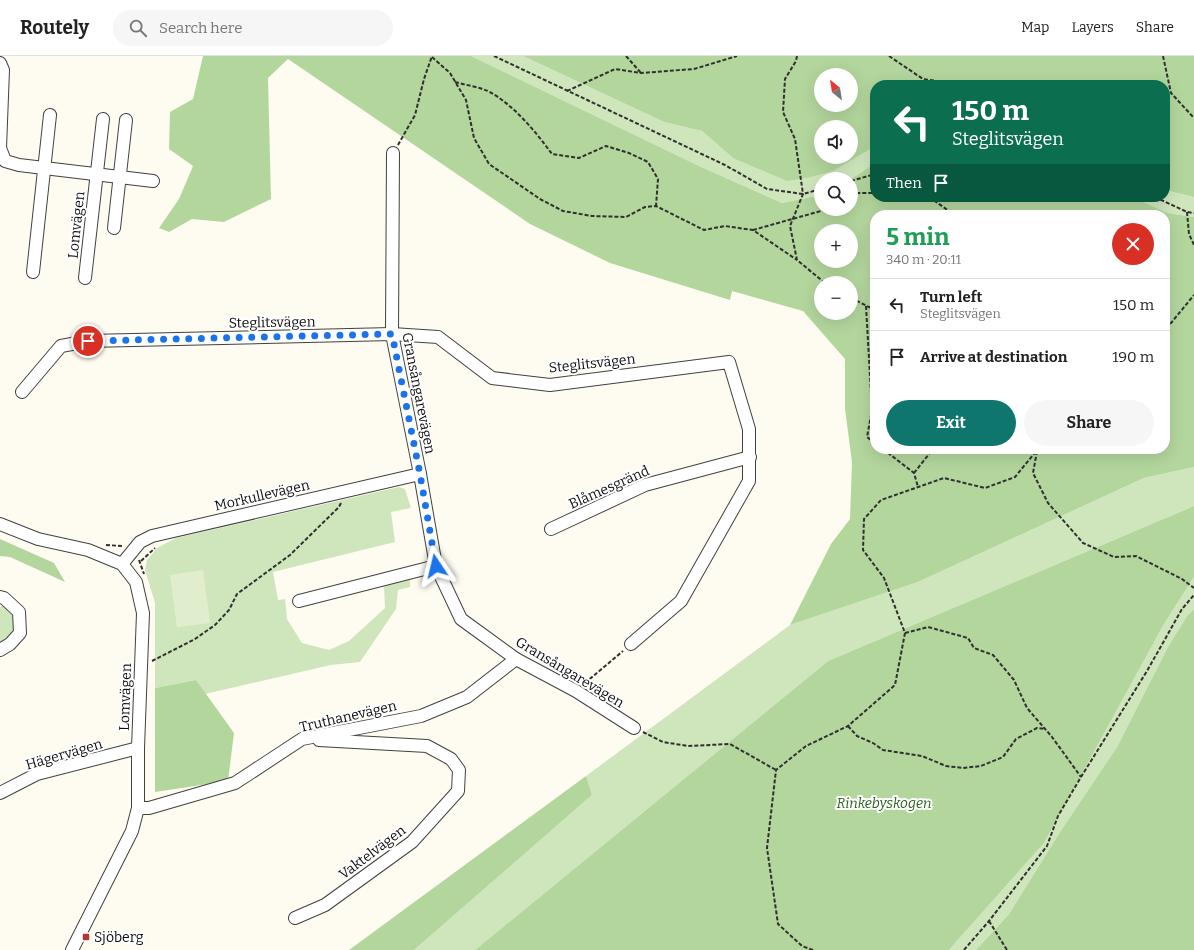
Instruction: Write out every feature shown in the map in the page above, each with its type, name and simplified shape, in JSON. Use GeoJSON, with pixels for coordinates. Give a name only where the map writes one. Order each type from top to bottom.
{"type":"FeatureCollection","features":[{"type":"Feature","properties":{"kind":"street","name":"Lomvägen"},"geometry":{"type":"LineString","coordinates":[[0,63],[3,70],[0,148],[2,157],[10,163],[154,181]]}},
{"type":"Feature","properties":{"kind":"street"},"geometry":{"type":"LineString","coordinates":[[33,272],[43,168],[50,115]]}},
{"type":"Feature","properties":{"kind":"street","name":"Lomvägen"},"geometry":{"type":"LineString","coordinates":[[85,278],[103,119]]}},
{"type":"Feature","properties":{"kind":"street"},"geometry":{"type":"LineString","coordinates":[[114,228],[126,120]]}},
{"type":"Feature","properties":{"kind":"street","name":"Gransångarevägen"},"geometry":{"type":"LineString","coordinates":[[393,153],[392,334],[420,474],[436,566],[461,619],[516,659],[576,691],[634,728]]}},
{"type":"Feature","properties":{"kind":"street","name":"Steglitsvägen"},"geometry":{"type":"LineString","coordinates":[[22,392],[62,346],[88,341],[392,334],[438,337],[492,378],[550,385],[729,362],[749,429],[750,481],[681,601],[631,644]]}},
{"type":"Feature","properties":{"kind":"street","name":"Blåmesgränd"},"geometry":{"type":"LineString","coordinates":[[551,529],[645,485],[750,456]]}},
{"type":"Feature","properties":{"kind":"street","name":"Morkullevägen"},"geometry":{"type":"LineString","coordinates":[[122,564],[140,542],[152,536],[420,474]]}},
{"type":"Feature","properties":{"kind":"street","name":"Lomvägen"},"geometry":{"type":"LineString","coordinates":[[0,524],[38,538],[88,550],[122,564],[136,582],[143,613],[138,748],[138,808],[132,831],[72,950]]}},
{"type":"Feature","properties":{"kind":"street"},"geometry":{"type":"LineString","coordinates":[[299,601],[436,566]]}},
{"type":"Feature","properties":{"kind":"street"},"geometry":{"type":"LineString","coordinates":[[0,597],[4,598],[19,612],[20,633],[10,644],[0,650]]}},
{"type":"Feature","properties":{"kind":"street","name":"Truthanevägen"},"geometry":{"type":"LineString","coordinates":[[138,808],[149,808],[235,783],[302,739],[421,716],[467,697],[516,659]]}},
{"type":"Feature","properties":{"kind":"street","name":"Vaktelvägen"},"geometry":{"type":"LineString","coordinates":[[295,918],[325,905],[412,842],[458,791],[459,770],[451,759],[427,746],[302,739]]}},
{"type":"Feature","properties":{"kind":"street","name":"Hägervägen"},"geometry":{"type":"LineString","coordinates":[[0,793],[37,774],[138,748]]}},
{"type":"Feature","properties":{"kind":"path"},"geometry":{"type":"LineString","coordinates":[[393,153],[415,115],[424,79],[432,56],[450,73],[466,100],[474,138],[489,164],[540,199],[563,211],[592,216],[626,217],[645,207],[656,206],[704,230],[725,226],[753,230],[814,212]]}},
{"type":"Feature","properties":{"kind":"path"},"geometry":{"type":"LineString","coordinates":[[494,56],[724,165],[767,189],[803,194],[814,191]]}},
{"type":"Feature","properties":{"kind":"path"},"geometry":{"type":"LineString","coordinates":[[626,56],[641,73]]}},
{"type":"Feature","properties":{"kind":"path"},"geometry":{"type":"LineString","coordinates":[[567,91],[615,69],[641,73],[694,69],[737,56]]}},
{"type":"Feature","properties":{"kind":"path"},"geometry":{"type":"LineString","coordinates":[[797,56],[796,61],[785,79],[783,112],[795,139],[803,194],[790,226],[797,260]]}},
{"type":"Feature","properties":{"kind":"path"},"geometry":{"type":"LineString","coordinates":[[889,56],[924,79],[931,80]]}},
{"type":"Feature","properties":{"kind":"path"},"geometry":{"type":"LineString","coordinates":[[1163,56],[1168,80]]}},
{"type":"Feature","properties":{"kind":"path"},"geometry":{"type":"LineString","coordinates":[[455,82],[488,91],[507,105],[535,131],[552,154],[579,158],[606,146],[629,153],[648,162],[658,179],[656,206]]}},
{"type":"Feature","properties":{"kind":"path"},"geometry":{"type":"LineString","coordinates":[[1170,88],[1171,93],[1194,118]]}},
{"type":"Feature","properties":{"kind":"path"},"geometry":{"type":"LineString","coordinates":[[858,179],[870,175]]}},
{"type":"Feature","properties":{"kind":"path"},"geometry":{"type":"LineString","coordinates":[[858,193],[870,193]]}},
{"type":"Feature","properties":{"kind":"path"},"geometry":{"type":"LineString","coordinates":[[936,202],[948,210]]}},
{"type":"Feature","properties":{"kind":"path"},"geometry":{"type":"LineString","coordinates":[[1166,202],[1187,212],[1194,213]]}},
{"type":"Feature","properties":{"kind":"path"},"geometry":{"type":"LineString","coordinates":[[1187,212],[1189,234],[1194,245]]}},
{"type":"Feature","properties":{"kind":"path"},"geometry":{"type":"LineString","coordinates":[[753,230],[797,260],[816,276]]}},
{"type":"Feature","properties":{"kind":"path"},"geometry":{"type":"LineString","coordinates":[[1170,324],[1194,295]]}},
{"type":"Feature","properties":{"kind":"path"},"geometry":{"type":"LineString","coordinates":[[858,302],[870,308]]}},
{"type":"Feature","properties":{"kind":"path"},"geometry":{"type":"LineString","coordinates":[[866,306],[870,375]]}},
{"type":"Feature","properties":{"kind":"path"},"geometry":{"type":"LineString","coordinates":[[870,421],[867,437],[870,439]]}},
{"type":"Feature","properties":{"kind":"path"},"geometry":{"type":"LineString","coordinates":[[889,454],[914,473],[918,487]]}},
{"type":"Feature","properties":{"kind":"path"},"geometry":{"type":"LineString","coordinates":[[914,473],[929,454]]}},
{"type":"Feature","properties":{"kind":"path"},"geometry":{"type":"LineString","coordinates":[[813,950],[802,946],[778,924],[767,848],[776,770],[806,746],[848,726],[895,685],[905,633],[884,578],[863,550],[864,519],[880,500],[944,478],[985,488],[1016,476],[1035,454]]}},
{"type":"Feature","properties":{"kind":"path"},"geometry":{"type":"LineString","coordinates":[[1037,454],[1033,473],[1048,503],[1083,543],[1114,557],[1136,556],[1182,579],[1194,588]]}},
{"type":"Feature","properties":{"kind":"path"},"geometry":{"type":"LineString","coordinates":[[150,654],[150,662],[195,639],[216,625],[229,610],[237,594],[290,555],[340,507],[346,491]]}},
{"type":"Feature","properties":{"kind":"path"},"geometry":{"type":"LineString","coordinates":[[101,544],[122,546],[131,552],[141,561],[145,578]]}},
{"type":"Feature","properties":{"kind":"path"},"geometry":{"type":"LineString","coordinates":[[964,950],[989,921],[1047,846],[1058,816],[1147,671],[1182,609],[1194,595]]}},
{"type":"Feature","properties":{"kind":"path"},"geometry":{"type":"LineString","coordinates":[[905,633],[928,626],[968,638],[974,648],[993,655],[1014,680],[1027,708],[1046,729],[1081,777]]}},
{"type":"Feature","properties":{"kind":"path"},"geometry":{"type":"LineString","coordinates":[[576,691],[631,644]]}},
{"type":"Feature","properties":{"kind":"path"},"geometry":{"type":"LineString","coordinates":[[848,726],[857,736],[874,743],[883,750],[922,756],[946,766],[962,768],[981,766],[1003,757],[1016,739],[1037,728],[1046,729]]}},
{"type":"Feature","properties":{"kind":"path"},"geometry":{"type":"LineString","coordinates":[[634,728],[662,742],[688,746],[730,744],[776,770]]}},
{"type":"Feature","properties":{"kind":"path"},"geometry":{"type":"LineString","coordinates":[[989,921],[1007,950]]}},
{"type":"Feature","properties":{"kind":"green space"},"geometry":{"type":"Polygon","coordinates":[[[203,56],[471,56],[699,166],[782,203],[814,196],[814,216],[858,216],[858,174],[870,166],[870,202],[1143,202],[1161,210],[870,210],[870,454],[1170,454],[1170,213],[1194,217],[1194,467],[1144,478],[918,582],[790,625],[831,544],[850,519],[852,462],[845,409],[845,359],[803,311],[732,291],[730,300],[610,263],[530,224],[288,59],[268,78],[271,199],[224,222],[192,219],[169,232],[159,228],[179,199],[193,166],[169,149],[170,112],[193,99],[203,56]]]}},
{"type":"Feature","properties":{"kind":"green space"},"geometry":{"type":"Polygon","coordinates":[[[471,56],[523,56],[664,122],[702,131],[733,158],[811,177],[814,176],[814,196],[782,203],[699,166],[471,56]]]}},
{"type":"Feature","properties":{"kind":"green space"},"geometry":{"type":"Polygon","coordinates":[[[523,56],[1194,56],[1194,197],[1170,191],[1170,80],[870,80],[870,149],[858,156],[858,120],[814,120],[814,164],[845,164],[833,171],[814,172],[814,176],[787,181],[733,158],[702,131],[664,122],[523,56]]]}},
{"type":"Feature","properties":{"kind":"green space"},"geometry":{"type":"Polygon","coordinates":[[[870,148],[870,166],[858,174],[858,172],[821,172],[838,164],[858,164],[858,154],[870,148]]]}},
{"type":"Feature","properties":{"kind":"green space"},"geometry":{"type":"Polygon","coordinates":[[[1170,191],[1194,197],[1194,217],[1170,213],[1170,210],[1161,210],[1143,202],[1170,202],[1170,191]]]}},
{"type":"Feature","properties":{"kind":"green space"},"geometry":{"type":"Polygon","coordinates":[[[1194,467],[1194,506],[828,661],[475,950],[414,950],[592,795],[586,776],[790,625],[918,582],[1144,478],[1194,467]]]}},
{"type":"Feature","properties":{"kind":"green space"},"geometry":{"type":"Polygon","coordinates":[[[399,487],[405,489],[411,508],[391,512],[395,542],[273,572],[278,600],[285,599],[287,619],[302,643],[329,650],[349,641],[385,608],[384,586],[410,577],[410,587],[398,590],[396,609],[360,662],[331,665],[205,694],[196,680],[155,688],[155,603],[145,570],[147,560],[157,548],[176,538],[399,487]]]}},
{"type":"Feature","properties":{"kind":"green space","name":"Rinkebyskogen"},"geometry":{"type":"Polygon","coordinates":[[[1194,506],[1194,577],[1164,624],[1044,843],[949,950],[475,950],[828,661],[1194,506]]]}},
{"type":"Feature","properties":{"kind":"green space"},"geometry":{"type":"Polygon","coordinates":[[[0,539],[54,563],[65,582],[10,557],[0,556],[0,539]]]}},
{"type":"Feature","properties":{"kind":"green space"},"geometry":{"type":"Polygon","coordinates":[[[203,570],[210,623],[177,627],[170,575],[203,570]]]}},
{"type":"Feature","properties":{"kind":"green space"},"geometry":{"type":"Polygon","coordinates":[[[1194,577],[1194,609],[1187,616],[1168,647],[1117,747],[1060,832],[1009,914],[976,950],[949,950],[1044,843],[1164,624],[1194,577]]]}},
{"type":"Feature","properties":{"kind":"green space"},"geometry":{"type":"Polygon","coordinates":[[[3,605],[14,614],[14,634],[0,646],[0,607],[3,605]]]}},
{"type":"Feature","properties":{"kind":"green space"},"geometry":{"type":"Polygon","coordinates":[[[1194,609],[1194,950],[976,950],[1009,914],[1060,832],[1117,747],[1168,647],[1187,616],[1194,609]]]}},
{"type":"Feature","properties":{"kind":"green space"},"geometry":{"type":"Polygon","coordinates":[[[196,680],[234,733],[228,781],[155,792],[155,688],[196,680]]]}},
{"type":"Feature","properties":{"kind":"green space"},"geometry":{"type":"Polygon","coordinates":[[[586,776],[592,795],[414,950],[349,950],[586,776]]]}},
{"type":"Feature","properties":{"kind":"place","name":"Sjöberg"},"geometry":{"type":"Point","coordinates":[86,937]}},
{"type":"Feature","properties":{"kind":"route"},"geometry":{"type":"LineString","coordinates":[[88,341],[392,334],[420,474],[436,566]]}}]}
